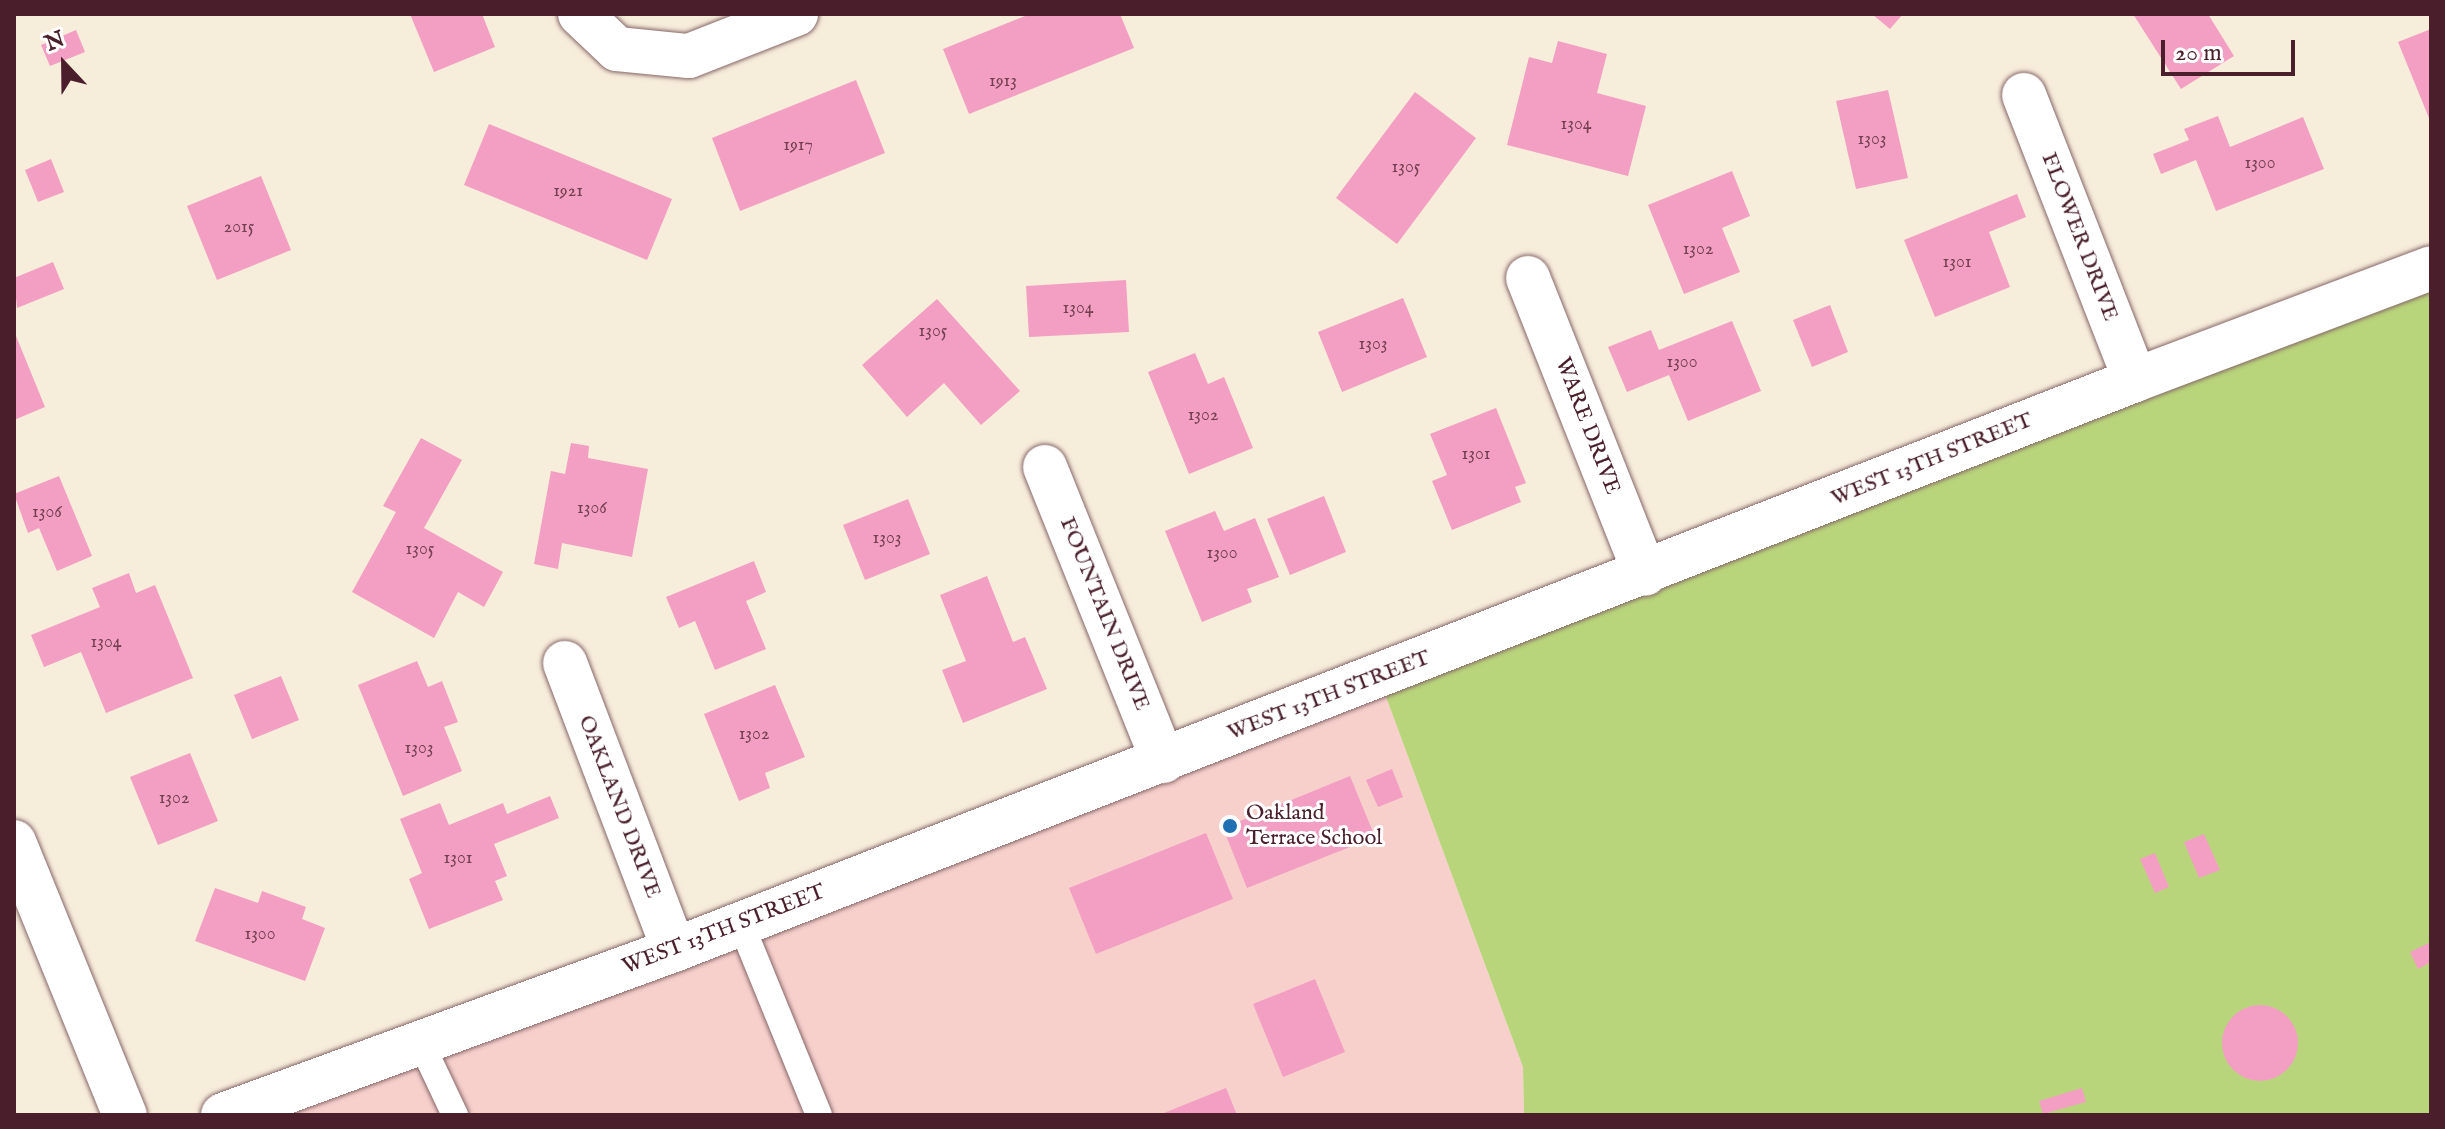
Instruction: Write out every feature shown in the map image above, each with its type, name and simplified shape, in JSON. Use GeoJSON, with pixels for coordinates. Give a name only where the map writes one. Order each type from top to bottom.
{"type":"FeatureCollection","features":[{"type":"Feature","properties":{"kind":"street"},"geometry":{"type":"LineString","coordinates":[[580,14],[617,49],[689,56],[796,14]]}},
{"type":"Feature","properties":{"kind":"street","name":"FLOWER DRIVE"},"geometry":{"type":"LineString","coordinates":[[2024,95],[2135,380]]}},
{"type":"Feature","properties":{"kind":"street","name":"WEST 13TH STREET"},"geometry":{"type":"LineString","coordinates":[[223,1115],[674,950],[1645,574],[2135,380],[2431,268]]}},
{"type":"Feature","properties":{"kind":"street","name":"WARE DRIVE"},"geometry":{"type":"LineString","coordinates":[[1528,278],[1645,574]]}},
{"type":"Feature","properties":{"kind":"street","name":"FOUNTAIN DRIVE"},"geometry":{"type":"LineString","coordinates":[[1045,467],[1163,761]]}},
{"type":"Feature","properties":{"kind":"street","name":"OAKLAND DRIVE"},"geometry":{"type":"LineString","coordinates":[[565,663],[674,950]]}},
{"type":"Feature","properties":{"kind":"street"},"geometry":{"type":"LineString","coordinates":[[14,842],[125,1115]]}},
{"type":"Feature","properties":{"kind":"lane"},"geometry":{"type":"LineString","coordinates":[[741,924],[819,1115]]}},
{"type":"Feature","properties":{"kind":"lane"},"geometry":{"type":"LineString","coordinates":[[421,1043],[455,1115]]}},
{"type":"Feature","properties":{"kind":"shaded area","name":"Oakland Terrace School"},"geometry":{"type":"Polygon","coordinates":[[[1382,686],[1523,1067],[1524,1115],[286,1115],[1382,686]]]}},
{"type":"Feature","properties":{"kind":"green space"},"geometry":{"type":"Polygon","coordinates":[[[2431,283],[2431,1115],[1524,1115],[1523,1067],[1382,686],[2431,283]]]}},
{"type":"Feature","properties":{"kind":"building"},"geometry":{"type":"Polygon","coordinates":[[[410,14],[482,14],[495,47],[434,72],[410,14]]]}},
{"type":"Feature","properties":{"kind":"building"},"geometry":{"type":"Polygon","coordinates":[[[1030,14],[1120,14],[1134,48],[969,114],[943,49],[1030,14]]]}},
{"type":"Feature","properties":{"kind":"building"},"geometry":{"type":"Polygon","coordinates":[[[1872,14],[1903,14],[1890,29],[1872,14]]]}},
{"type":"Feature","properties":{"kind":"building"},"geometry":{"type":"Polygon","coordinates":[[[2133,14],[2208,14],[2234,56],[2181,89],[2133,14]]]}},
{"type":"Feature","properties":{"kind":"building"},"geometry":{"type":"Polygon","coordinates":[[[2431,29],[2431,123],[2398,42],[2431,29]]]}},
{"type":"Feature","properties":{"kind":"building"},"geometry":{"type":"Polygon","coordinates":[[[76,30],[85,52],[50,66],[41,45],[76,30]]]}},
{"type":"Feature","properties":{"kind":"building"},"geometry":{"type":"Polygon","coordinates":[[[1558,41],[1607,54],[1597,93],[1646,106],[1628,176],[1507,145],[1529,57],[1552,63],[1558,41]]]}},
{"type":"Feature","properties":{"kind":"building"},"geometry":{"type":"Polygon","coordinates":[[[856,80],[885,153],[740,211],[712,138],[856,80]]]}},
{"type":"Feature","properties":{"kind":"building"},"geometry":{"type":"Polygon","coordinates":[[[1888,90],[1908,178],[1856,189],[1836,101],[1888,90]]]}},
{"type":"Feature","properties":{"kind":"building"},"geometry":{"type":"Polygon","coordinates":[[[1415,92],[1476,138],[1397,244],[1336,198],[1415,92]]]}},
{"type":"Feature","properties":{"kind":"building"},"geometry":{"type":"Polygon","coordinates":[[[2218,116],[2230,147],[2303,117],[2324,169],[2216,211],[2196,160],[2161,174],[2153,154],[2189,140],[2184,129],[2218,116]]]}},
{"type":"Feature","properties":{"kind":"building"},"geometry":{"type":"Polygon","coordinates":[[[489,124],[672,199],[647,260],[464,185],[489,124]]]}},
{"type":"Feature","properties":{"kind":"building"},"geometry":{"type":"Polygon","coordinates":[[[51,159],[64,192],[38,202],[25,170],[51,159]]]}},
{"type":"Feature","properties":{"kind":"building"},"geometry":{"type":"Polygon","coordinates":[[[1732,171],[1750,216],[1722,228],[1740,272],[1684,294],[1648,205],[1732,171]]]}},
{"type":"Feature","properties":{"kind":"building"},"geometry":{"type":"Polygon","coordinates":[[[261,176],[291,250],[217,280],[187,206],[261,176]]]}},
{"type":"Feature","properties":{"kind":"building"},"geometry":{"type":"Polygon","coordinates":[[[2017,194],[2026,217],[1989,232],[2010,287],[1935,317],[1904,240],[2017,194]]]}},
{"type":"Feature","properties":{"kind":"building"},"geometry":{"type":"Polygon","coordinates":[[[53,262],[64,289],[17,308],[14,278],[53,262]]]}},
{"type":"Feature","properties":{"kind":"building"},"geometry":{"type":"Polygon","coordinates":[[[1126,280],[1129,332],[1029,337],[1026,286],[1126,280]]]}},
{"type":"Feature","properties":{"kind":"building"},"geometry":{"type":"Polygon","coordinates":[[[1403,298],[1427,357],[1342,392],[1318,332],[1403,298]]]}},
{"type":"Feature","properties":{"kind":"building"},"geometry":{"type":"Polygon","coordinates":[[[937,299],[1020,391],[981,425],[944,383],[907,417],[862,365],[937,299]]]}},
{"type":"Feature","properties":{"kind":"building"},"geometry":{"type":"Polygon","coordinates":[[[1830,305],[1848,352],[1812,367],[1793,320],[1830,305]]]}},
{"type":"Feature","properties":{"kind":"building"},"geometry":{"type":"Polygon","coordinates":[[[1732,321],[1761,391],[1688,421],[1669,375],[1627,392],[1608,347],[1651,330],[1659,350],[1732,321]]]}},
{"type":"Feature","properties":{"kind":"building"},"geometry":{"type":"Polygon","coordinates":[[[14,331],[45,407],[14,420],[14,331]]]}},
{"type":"Feature","properties":{"kind":"building"},"geometry":{"type":"Polygon","coordinates":[[[1195,353],[1208,384],[1224,377],[1253,448],[1189,474],[1148,372],[1195,353]]]}},
{"type":"Feature","properties":{"kind":"building"},"geometry":{"type":"Polygon","coordinates":[[[1496,408],[1526,483],[1515,487],[1521,502],[1452,530],[1432,481],[1447,475],[1430,434],[1496,408]]]}},
{"type":"Feature","properties":{"kind":"building"},"geometry":{"type":"Polygon","coordinates":[[[421,438],[462,460],[424,528],[503,572],[484,607],[458,592],[434,638],[352,592],[396,512],[383,506],[421,438]]]}},
{"type":"Feature","properties":{"kind":"building"},"geometry":{"type":"Polygon","coordinates":[[[571,443],[589,446],[588,458],[648,469],[632,557],[562,543],[558,569],[534,564],[551,471],[565,474],[571,443]]]}},
{"type":"Feature","properties":{"kind":"building"},"geometry":{"type":"Polygon","coordinates":[[[59,476],[92,556],[57,571],[39,528],[28,533],[14,494],[59,476]]]}},
{"type":"Feature","properties":{"kind":"building"},"geometry":{"type":"Polygon","coordinates":[[[1324,496],[1346,552],[1290,575],[1267,519],[1324,496]]]}},
{"type":"Feature","properties":{"kind":"building"},"geometry":{"type":"Polygon","coordinates":[[[908,499],[930,554],[865,580],[843,525],[908,499]]]}},
{"type":"Feature","properties":{"kind":"building"},"geometry":{"type":"Polygon","coordinates":[[[1215,511],[1224,531],[1255,518],[1279,577],[1247,589],[1252,602],[1202,622],[1165,531],[1215,511]]]}},
{"type":"Feature","properties":{"kind":"building"},"geometry":{"type":"Polygon","coordinates":[[[754,561],[766,592],[746,601],[766,649],[715,670],[695,621],[679,628],[666,597],[754,561]]]}},
{"type":"Feature","properties":{"kind":"building"},"geometry":{"type":"Polygon","coordinates":[[[129,573],[136,593],[155,585],[193,678],[106,713],[81,652],[44,667],[31,635],[100,607],[92,588],[129,573]]]}},
{"type":"Feature","properties":{"kind":"building"},"geometry":{"type":"Polygon","coordinates":[[[987,576],[1013,642],[1025,637],[1047,689],[963,723],[942,670],[966,661],[940,595],[987,576]]]}},
{"type":"Feature","properties":{"kind":"building"},"geometry":{"type":"Polygon","coordinates":[[[417,661],[428,687],[442,681],[458,722],[444,727],[462,771],[403,796],[358,685],[417,661]]]}},
{"type":"Feature","properties":{"kind":"building"},"geometry":{"type":"Polygon","coordinates":[[[281,676],[299,720],[252,739],[234,695],[281,676]]]}},
{"type":"Feature","properties":{"kind":"building"},"geometry":{"type":"Polygon","coordinates":[[[775,685],[805,757],[765,773],[770,788],[739,801],[704,714],[775,685]]]}},
{"type":"Feature","properties":{"kind":"building"},"geometry":{"type":"Polygon","coordinates":[[[190,753],[218,821],[158,845],[130,777],[190,753]]]}},
{"type":"Feature","properties":{"kind":"building"},"geometry":{"type":"Polygon","coordinates":[[[1392,769],[1403,797],[1378,807],[1366,780],[1392,769]]]}},
{"type":"Feature","properties":{"kind":"building"},"geometry":{"type":"Polygon","coordinates":[[[1350,776],[1375,837],[1247,888],[1223,828],[1350,776]]]}},
{"type":"Feature","properties":{"kind":"building"},"geometry":{"type":"Polygon","coordinates":[[[550,796],[559,818],[494,844],[507,876],[495,881],[503,900],[429,929],[409,879],[422,873],[400,819],[440,803],[449,825],[503,803],[507,814],[550,796]]]}},
{"type":"Feature","properties":{"kind":"building"},"geometry":{"type":"Polygon","coordinates":[[[1206,833],[1233,899],[1096,954],[1069,888],[1206,833]]]}},
{"type":"Feature","properties":{"kind":"building"},"geometry":{"type":"Polygon","coordinates":[[[2204,834],[2220,870],[2199,878],[2184,842],[2204,834]]]}},
{"type":"Feature","properties":{"kind":"building"},"geometry":{"type":"Polygon","coordinates":[[[2155,853],[2169,887],[2155,893],[2140,859],[2155,853]]]}},
{"type":"Feature","properties":{"kind":"building"},"geometry":{"type":"Polygon","coordinates":[[[215,888],[258,903],[262,891],[306,907],[302,919],[325,928],[305,981],[195,941],[215,888]]]}},
{"type":"Feature","properties":{"kind":"building"},"geometry":{"type":"Polygon","coordinates":[[[2431,942],[2431,962],[2418,969],[2410,952],[2431,942]]]}},
{"type":"Feature","properties":{"kind":"building"},"geometry":{"type":"Polygon","coordinates":[[[1315,979],[1345,1052],[1283,1077],[1253,1004],[1315,979]]]}},
{"type":"Feature","properties":{"kind":"building"},"geometry":{"type":"Polygon","coordinates":[[[2260,1005],[2274,1008],[2287,1016],[2295,1029],[2298,1043],[2295,1057],[2287,1070],[2274,1078],[2260,1081],[2246,1078],[2233,1070],[2225,1057],[2222,1043],[2225,1029],[2233,1016],[2246,1008],[2260,1005]]]}},
{"type":"Feature","properties":{"kind":"building"},"geometry":{"type":"Polygon","coordinates":[[[1226,1088],[1237,1115],[1159,1115],[1226,1088]]]}},
{"type":"Feature","properties":{"kind":"building"},"geometry":{"type":"Polygon","coordinates":[[[2082,1088],[2086,1102],[2043,1114],[2039,1101],[2082,1088]]]}},
{"type":"Feature","properties":{"kind":"place","name":"Oakland Terrace School"},"geometry":{"type":"Point","coordinates":[1230,826]}}]}
